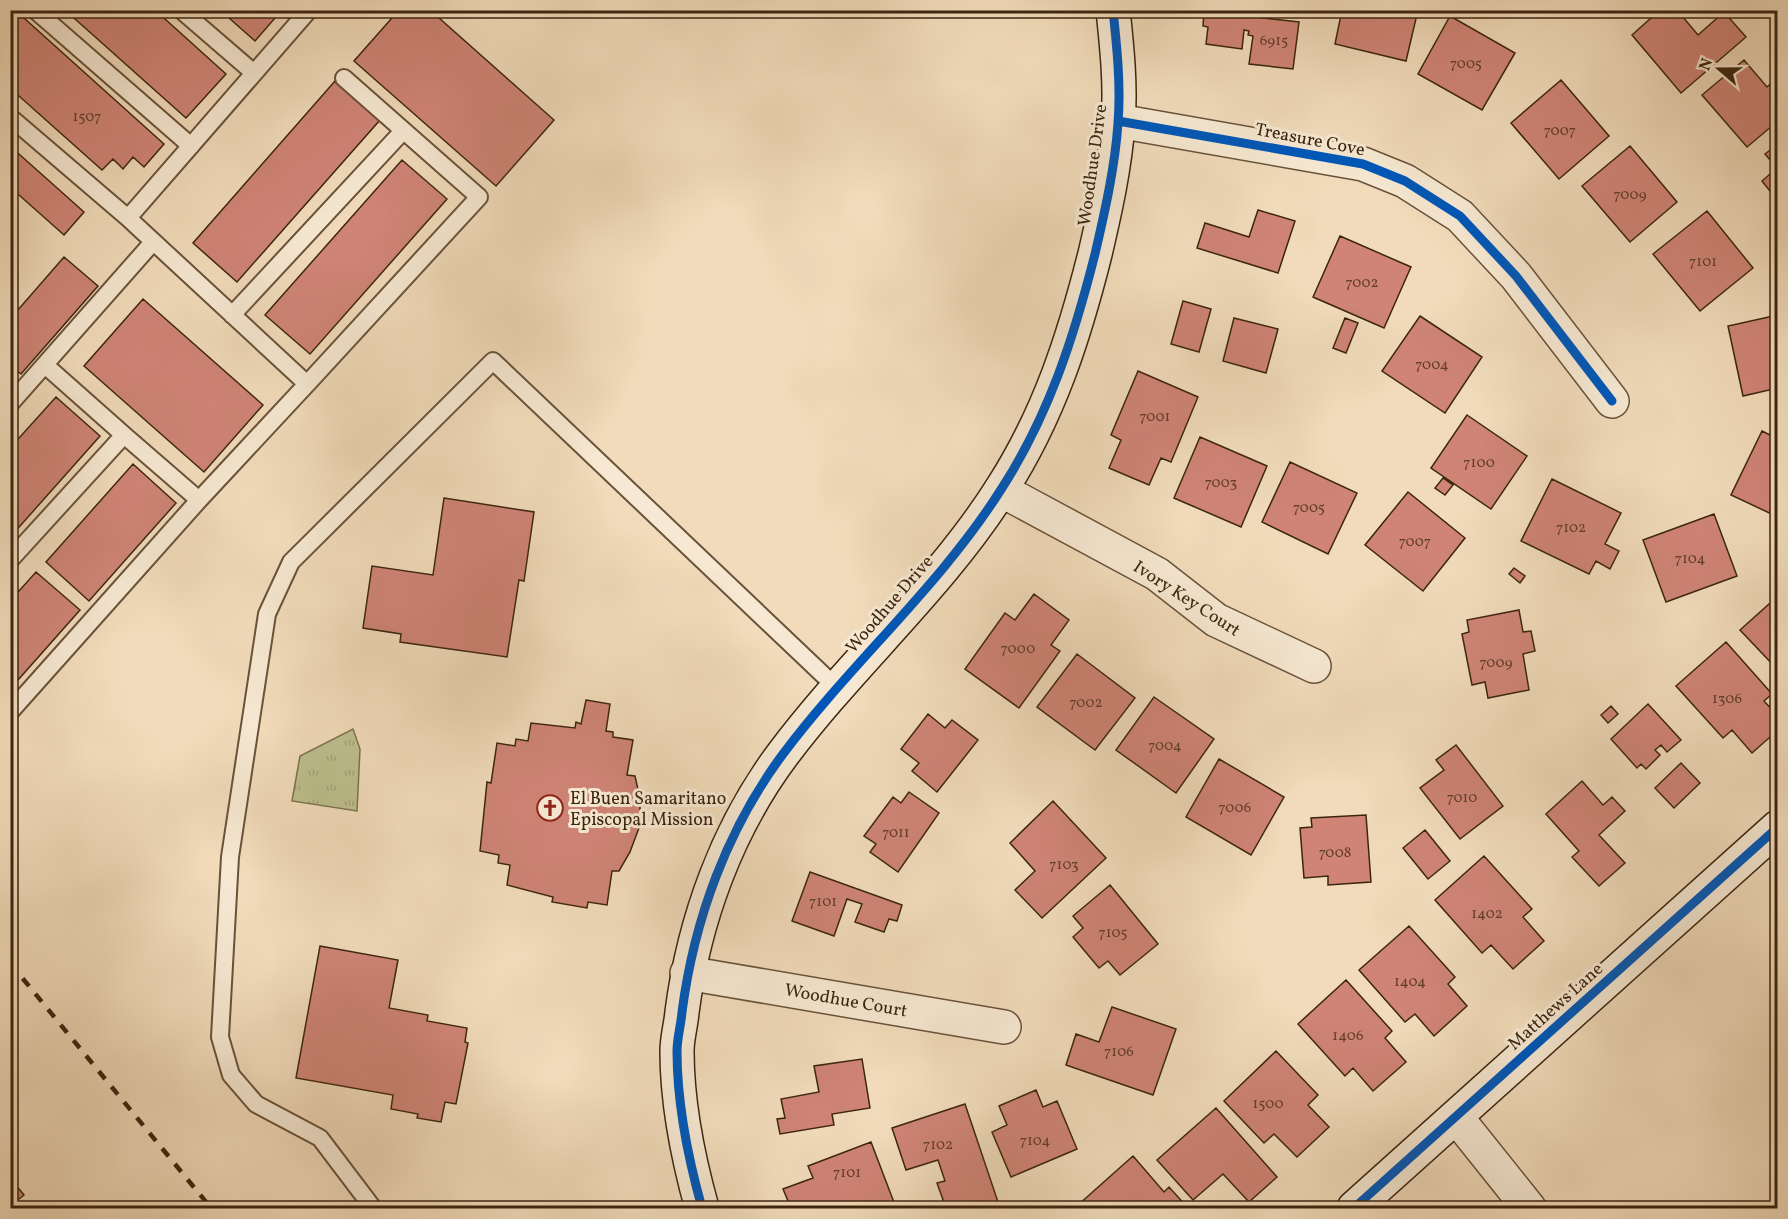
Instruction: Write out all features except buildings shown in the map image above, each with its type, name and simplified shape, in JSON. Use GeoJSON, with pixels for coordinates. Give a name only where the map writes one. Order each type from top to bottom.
{"type":"FeatureCollection","features":[{"type":"Feature","properties":{"kind":"street","name":"Woodhue Drive"},"geometry":{"type":"LineString","coordinates":[[702,1209],[682,1117],[677,1050],[687,973],[717,872],[746,814],[782,756],[837,688],[951,559],[1001,490],[1033,436],[1062,372],[1085,294],[1106,207],[1118,121],[1118,55],[1113,10]]}},
{"type":"Feature","properties":{"kind":"street","name":"Treasure Cove"},"geometry":{"type":"LineString","coordinates":[[1118,121],[1363,164],[1405,181],[1460,216],[1500,259],[1612,401]]}},
{"type":"Feature","properties":{"kind":"street","name":"Ivory Key Court"},"geometry":{"type":"LineString","coordinates":[[1001,490],[1157,574],[1216,620],[1314,666]]}},
{"type":"Feature","properties":{"kind":"street","name":"Matthews Lane"},"geometry":{"type":"LineString","coordinates":[[1354,1209],[1778,827]]}},
{"type":"Feature","properties":{"kind":"street","name":"Woodhue Court"},"geometry":{"type":"LineString","coordinates":[[687,973],[1004,1027]]}},
{"type":"Feature","properties":{"kind":"street"},"geometry":{"type":"LineString","coordinates":[[1457,1118],[1529,1209]]}},
{"type":"Feature","properties":{"kind":"lane"},"geometry":{"type":"LineString","coordinates":[[35,10],[191,146]]}},
{"type":"Feature","properties":{"kind":"lane"},"geometry":{"type":"LineString","coordinates":[[181,10],[254,73]]}},
{"type":"Feature","properties":{"kind":"lane"},"geometry":{"type":"LineString","coordinates":[[128,218],[309,10]]}},
{"type":"Feature","properties":{"kind":"lane"},"geometry":{"type":"LineString","coordinates":[[10,712],[199,500],[479,198],[344,78]]}},
{"type":"Feature","properties":{"kind":"lane"},"geometry":{"type":"LineString","coordinates":[[10,117],[128,218],[307,384]]}},
{"type":"Feature","properties":{"kind":"lane"},"geometry":{"type":"LineString","coordinates":[[232,315],[403,131]]}},
{"type":"Feature","properties":{"kind":"lane"},"geometry":{"type":"LineString","coordinates":[[10,404],[153,242]]}},
{"type":"Feature","properties":{"kind":"lane"},"geometry":{"type":"LineString","coordinates":[[373,1209],[320,1138],[256,1104],[231,1074],[220,1037],[230,857],[267,614],[291,562],[493,361],[837,688]]}},
{"type":"Feature","properties":{"kind":"lane"},"geometry":{"type":"LineString","coordinates":[[45,365],[199,500]]}},
{"type":"Feature","properties":{"kind":"lane"},"geometry":{"type":"LineString","coordinates":[[10,560],[124,435]]}},
{"type":"Feature","properties":{"kind":"green space"},"geometry":{"type":"Polygon","coordinates":[[[353,729],[360,749],[357,811],[292,801],[300,756],[353,729]]]}},
{"type":"Feature","properties":{"kind":"railway"},"geometry":{"type":"LineString","coordinates":[[10,963],[211,1208]]}},
{"type":"Feature","properties":{"kind":"cycle path"},"geometry":{"type":"LineString","coordinates":[[702,1208],[684,1131],[677,1051],[687,978],[704,910],[730,844],[763,783],[810,720],[924,591],[978,524],[1019,460],[1047,404],[1069,345],[1087,285],[1112,172],[1119,109],[1113,10]]}},
{"type":"Feature","properties":{"kind":"cycle path"},"geometry":{"type":"LineString","coordinates":[[1118,121],[1363,164],[1405,181],[1460,216],[1516,276],[1612,401]]}},
{"type":"Feature","properties":{"kind":"cycle path"},"geometry":{"type":"LineString","coordinates":[[1354,1208],[1778,827]]}},
{"type":"Feature","properties":{"kind":"place","name":"El Buen Samaritano Episcopal Mission"},"geometry":{"type":"Point","coordinates":[550,808]}}]}
